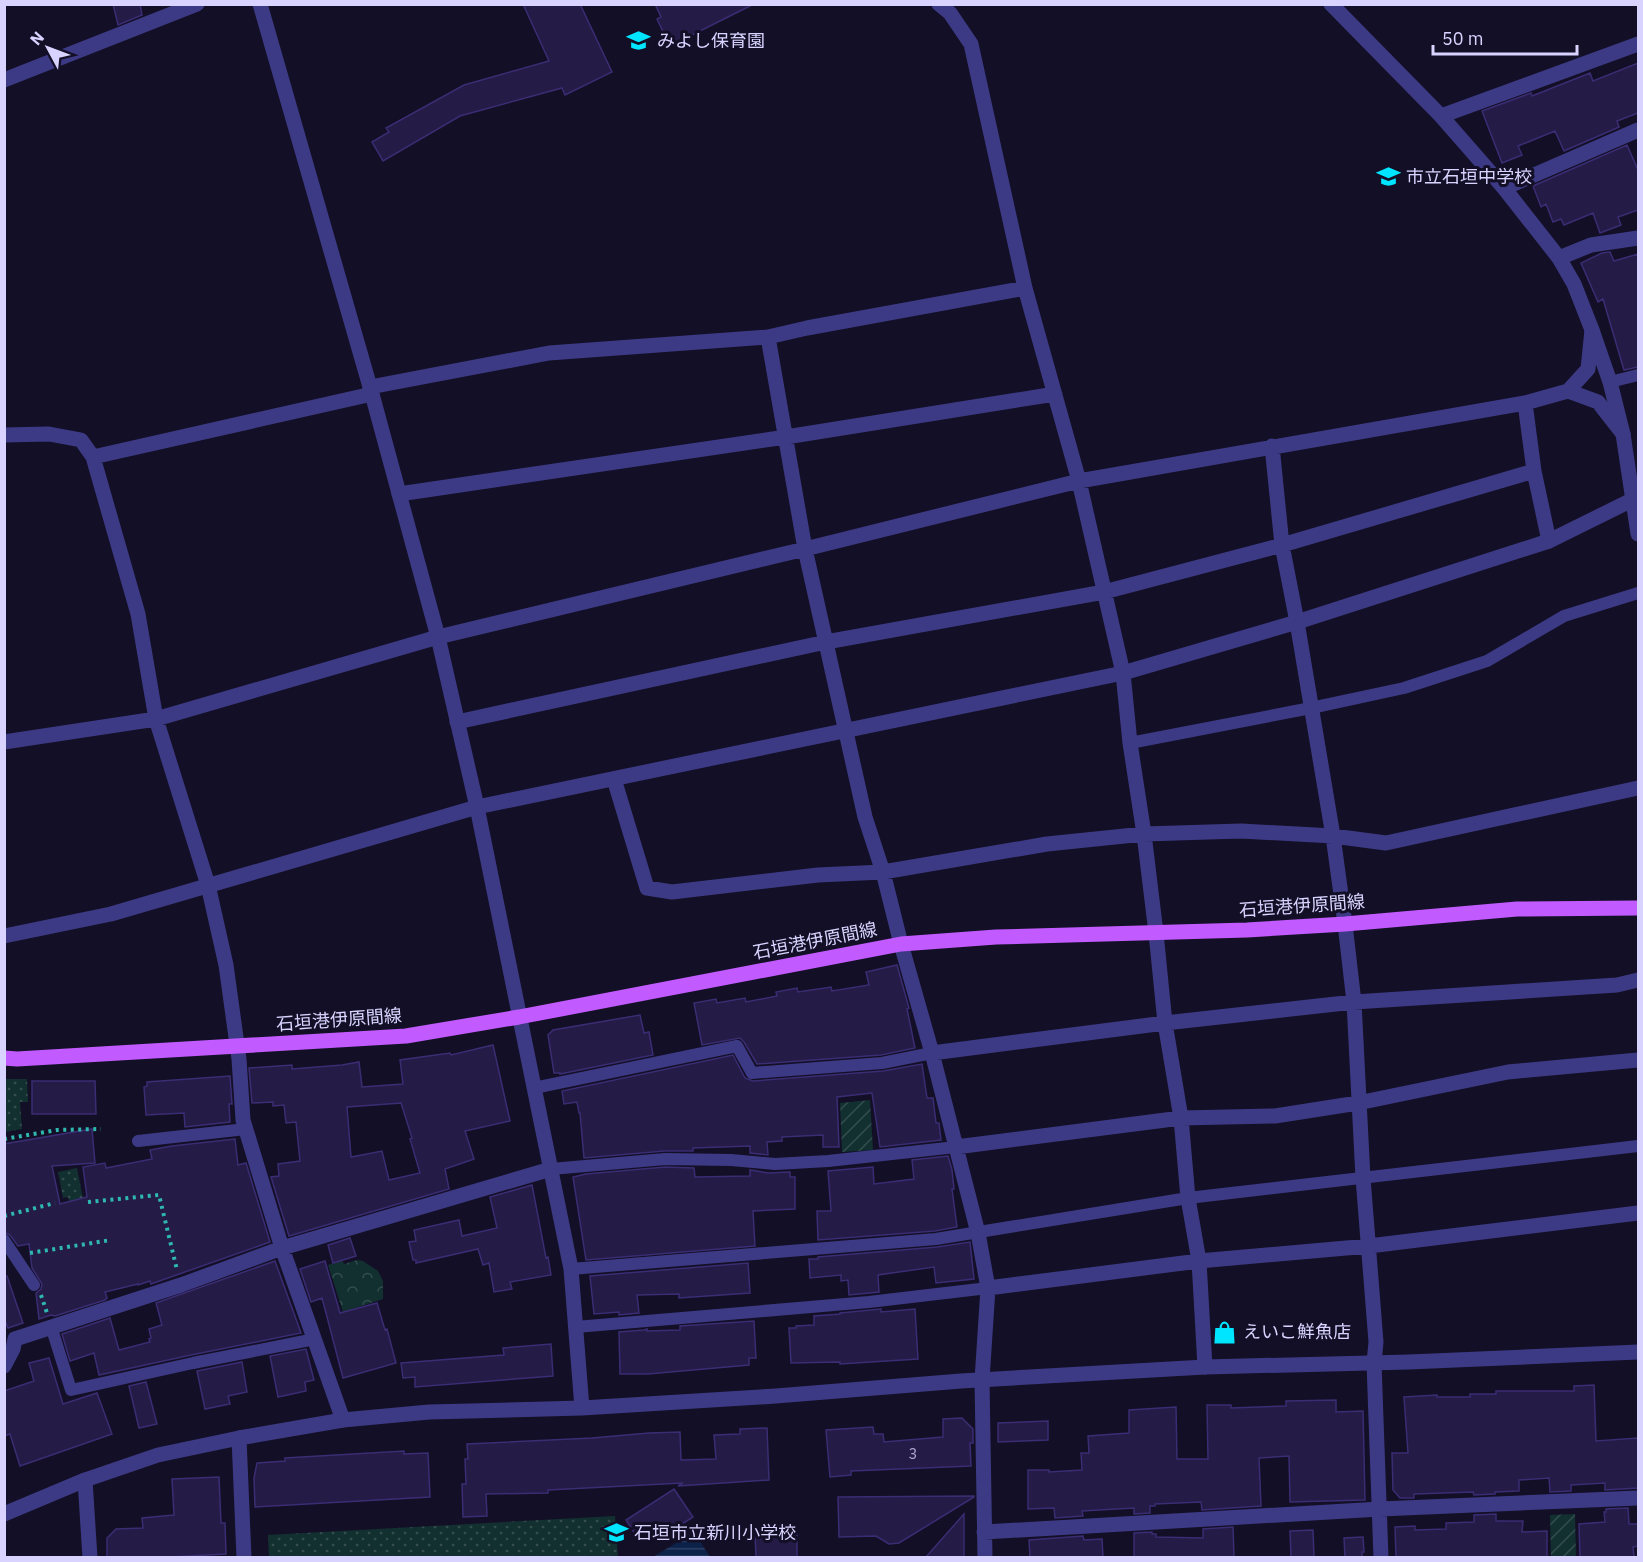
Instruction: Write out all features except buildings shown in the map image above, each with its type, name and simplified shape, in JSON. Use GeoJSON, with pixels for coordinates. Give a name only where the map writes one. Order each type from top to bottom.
{"type":"FeatureCollection","features":[{"type":"Feature","properties":{"kind":"main road","name":"石垣港伊原間線"},"geometry":{"type":"LineString","coordinates":[[4,1058],[406,1036],[519,1017],[900,944],[996,937],[1247,930],[1517,909],[1638,908]]}},
{"type":"Feature","properties":{"kind":"street"},"geometry":{"type":"LineString","coordinates":[[4,80],[196,4]]}},
{"type":"Feature","properties":{"kind":"street"},"geometry":{"type":"LineString","coordinates":[[260,4],[371,391],[438,636],[477,807],[571,1269],[582,1408]]}},
{"type":"Feature","properties":{"kind":"street"},"geometry":{"type":"LineString","coordinates":[[939,4],[950,13],[971,44],[1025,288],[1079,481],[1123,673],[1165,1023],[1181,1118],[1188,1198],[1199,1261],[1205,1367]]}},
{"type":"Feature","properties":{"kind":"street"},"geometry":{"type":"LineString","coordinates":[[1331,4],[1441,116],[1504,188],[1559,258],[1574,284],[1610,382],[1636,497],[1638,534]]}},
{"type":"Feature","properties":{"kind":"street"},"geometry":{"type":"LineString","coordinates":[[1441,116],[1638,44]]}},
{"type":"Feature","properties":{"kind":"street"},"geometry":{"type":"LineString","coordinates":[[1504,188],[1638,130]]}},
{"type":"Feature","properties":{"kind":"street"},"geometry":{"type":"LineString","coordinates":[[1559,258],[1592,245],[1638,238]]}},
{"type":"Feature","properties":{"kind":"street"},"geometry":{"type":"LineString","coordinates":[[93,457],[371,391],[549,353],[768,337],[1025,288]]}},
{"type":"Feature","properties":{"kind":"street"},"geometry":{"type":"LineString","coordinates":[[4,742],[156,719],[438,636],[1079,481],[1525,403],[1568,391],[1588,369],[1592,330]]}},
{"type":"Feature","properties":{"kind":"street"},"geometry":{"type":"LineString","coordinates":[[768,337],[805,549],[865,817],[883,872],[900,944],[932,1053],[978,1233],[988,1288],[982,1380],[985,1557]]}},
{"type":"Feature","properties":{"kind":"street"},"geometry":{"type":"LineString","coordinates":[[1568,391],[1598,402],[1623,434]]}},
{"type":"Feature","properties":{"kind":"street"},"geometry":{"type":"LineString","coordinates":[[399,494],[1055,394]]}},
{"type":"Feature","properties":{"kind":"street"},"geometry":{"type":"LineString","coordinates":[[1525,403],[1534,471],[1549,541]]}},
{"type":"Feature","properties":{"kind":"street"},"geometry":{"type":"LineString","coordinates":[[4,435],[49,434],[81,440],[93,457],[138,614],[156,719],[208,885],[226,966],[237,1046],[243,1120],[282,1248],[343,1420]]}},
{"type":"Feature","properties":{"kind":"street"},"geometry":{"type":"LineString","coordinates":[[1272,446],[1282,544],[1333,836],[1354,1002],[1358,1103],[1376,1342],[1374,1363],[1381,1557]]}},
{"type":"Feature","properties":{"kind":"street"},"geometry":{"type":"LineString","coordinates":[[457,722],[826,642],[1104,592],[1282,544],[1534,471]]}},
{"type":"Feature","properties":{"kind":"street"},"geometry":{"type":"LineString","coordinates":[[4,936],[111,914],[477,807],[1123,673],[1297,622],[1549,541],[1636,497]]}},
{"type":"Feature","properties":{"kind":"street"},"geometry":{"type":"LineString","coordinates":[[614,779],[647,888],[672,892],[818,875],[883,872],[1047,844],[1144,834],[1240,831],[1333,836],[1386,843],[1638,788]]}},
{"type":"Feature","properties":{"kind":"street"},"geometry":{"type":"LineString","coordinates":[[932,1053],[1165,1023],[1354,1002],[1617,985],[1638,980]]}},
{"type":"Feature","properties":{"kind":"street"},"geometry":{"type":"LineString","coordinates":[[956,1147],[1181,1118],[1275,1116],[1358,1103],[1508,1072],[1638,1060]]}},
{"type":"Feature","properties":{"kind":"street"},"geometry":{"type":"LineString","coordinates":[[4,1366],[13,1349],[15,1339],[51,1326],[181,1285],[282,1248],[551,1169]]}},
{"type":"Feature","properties":{"kind":"street"},"geometry":{"type":"LineString","coordinates":[[988,1288],[1199,1261],[1369,1246],[1638,1213]]}},
{"type":"Feature","properties":{"kind":"street"},"geometry":{"type":"LineString","coordinates":[[4,1514],[85,1480],[158,1455],[238,1438],[343,1420],[429,1412],[582,1408],[1205,1367],[1374,1363],[1638,1352]]}},
{"type":"Feature","properties":{"kind":"street"},"geometry":{"type":"LineString","coordinates":[[238,1438],[244,1557]]}},
{"type":"Feature","properties":{"kind":"street"},"geometry":{"type":"LineString","coordinates":[[85,1480],[90,1557]]}},
{"type":"Feature","properties":{"kind":"street"},"geometry":{"type":"LineString","coordinates":[[984,1532],[1380,1509],[1638,1498]]}},
{"type":"Feature","properties":{"kind":"lane"},"geometry":{"type":"LineString","coordinates":[[1610,382],[1638,375]]}},
{"type":"Feature","properties":{"kind":"lane"},"geometry":{"type":"LineString","coordinates":[[1130,744],[1404,688],[1488,661],[1564,616],[1638,593]]}},
{"type":"Feature","properties":{"kind":"lane"},"geometry":{"type":"LineString","coordinates":[[534,1088],[737,1046],[752,1073],[882,1063],[932,1053]]}},
{"type":"Feature","properties":{"kind":"lane"},"geometry":{"type":"LineString","coordinates":[[138,1141],[246,1129]]}},
{"type":"Feature","properties":{"kind":"lane"},"geometry":{"type":"LineString","coordinates":[[571,1269],[936,1239],[1188,1198],[1638,1146]]}},
{"type":"Feature","properties":{"kind":"lane"},"geometry":{"type":"LineString","coordinates":[[551,1169],[665,1159],[731,1160],[776,1164],[861,1158],[956,1147]]}},
{"type":"Feature","properties":{"kind":"lane"},"geometry":{"type":"LineString","coordinates":[[4,1240],[34,1285]]}},
{"type":"Feature","properties":{"kind":"lane"},"geometry":{"type":"LineString","coordinates":[[576,1327],[869,1302],[988,1288]]}},
{"type":"Feature","properties":{"kind":"lane"},"geometry":{"type":"LineString","coordinates":[[51,1326],[71,1390],[315,1339]]}},
{"type":"Feature","properties":{"kind":"path"},"geometry":{"type":"LineString","coordinates":[[4,1139],[57,1130],[101,1129]]}},
{"type":"Feature","properties":{"kind":"path"},"geometry":{"type":"LineString","coordinates":[[88,1202],[159,1195],[181,1285]]}},
{"type":"Feature","properties":{"kind":"path"},"geometry":{"type":"LineString","coordinates":[[4,1216],[55,1203]]}},
{"type":"Feature","properties":{"kind":"path"},"geometry":{"type":"LineString","coordinates":[[15,1255],[111,1240]]}},
{"type":"Feature","properties":{"kind":"path"},"geometry":{"type":"LineString","coordinates":[[34,1285],[39,1288],[51,1326]]}},
{"type":"Feature","properties":{"kind":"green space"},"geometry":{"type":"Polygon","coordinates":[[[5,1079],[27,1079],[28,1102],[20,1102],[22,1129],[5,1132],[5,1079]]]}},
{"type":"Feature","properties":{"kind":"green space"},"geometry":{"type":"Polygon","coordinates":[[[870,1100],[873,1150],[842,1152],[840,1103],[870,1100]]]}},
{"type":"Feature","properties":{"kind":"green space"},"geometry":{"type":"Polygon","coordinates":[[[77,1168],[84,1204],[70,1207],[68,1197],[63,1198],[58,1172],[77,1168]]]}},
{"type":"Feature","properties":{"kind":"green space"},"geometry":{"type":"Polygon","coordinates":[[[342,1260],[344,1264],[357,1260],[363,1261],[378,1271],[383,1281],[383,1299],[343,1312],[328,1265],[342,1260]]]}},
{"type":"Feature","properties":{"kind":"green space"},"geometry":{"type":"Polygon","coordinates":[[[1575,1514],[1576,1557],[1551,1557],[1550,1515],[1575,1514]]]}},
{"type":"Feature","properties":{"kind":"green space"},"geometry":{"type":"Polygon","coordinates":[[[615,1516],[618,1557],[269,1557],[268,1535],[615,1516]]]}},
{"type":"Feature","properties":{"kind":"water"},"geometry":{"type":"Polygon","coordinates":[[[694,1532],[710,1557],[653,1557],[694,1532]]]}},
{"type":"Feature","properties":{"kind":"place","name":"みよし保育園"},"geometry":{"type":"Point","coordinates":[639,41]}},
{"type":"Feature","properties":{"kind":"place","name":"市立石垣中学校"},"geometry":{"type":"Point","coordinates":[1388,177]}},
{"type":"Feature","properties":{"kind":"place","name":"えいこ鮮魚店"},"geometry":{"type":"Point","coordinates":[1225,1332]}},
{"type":"Feature","properties":{"kind":"place","name":"石垣市立新川小学校"},"geometry":{"type":"Point","coordinates":[616,1533]}}]}
